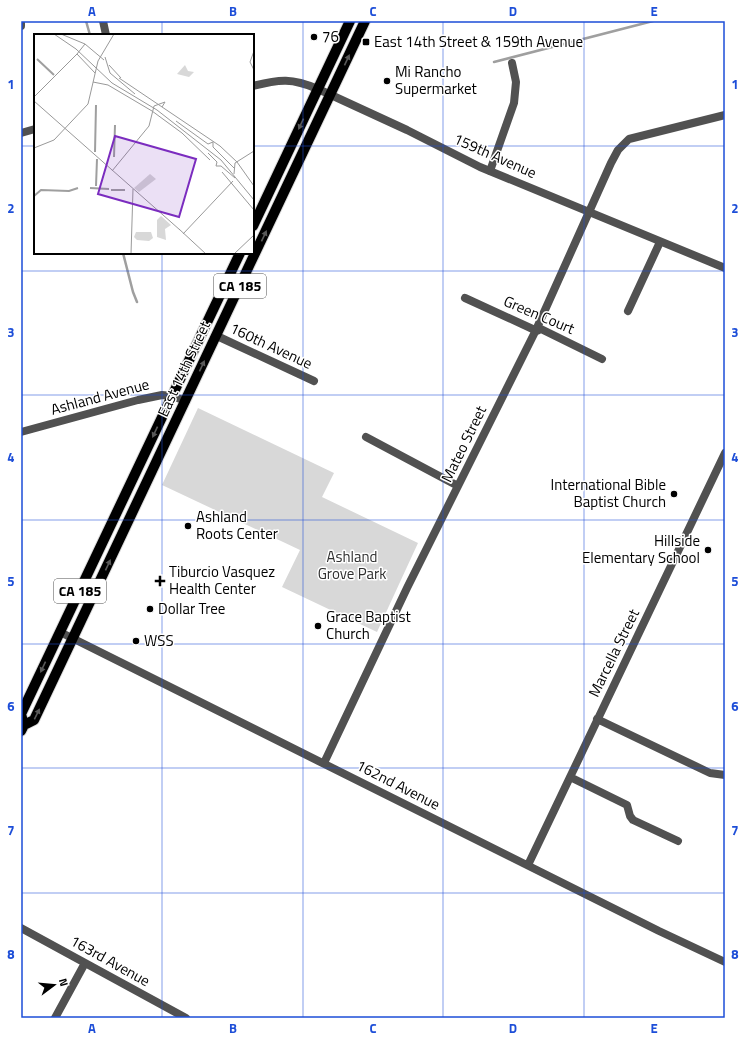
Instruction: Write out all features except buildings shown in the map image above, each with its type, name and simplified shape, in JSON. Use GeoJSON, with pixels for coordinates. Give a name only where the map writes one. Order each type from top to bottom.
{"type":"FeatureCollection","features":[{"type":"Feature","properties":{"kind":"main road"},"geometry":{"type":"LineString","coordinates":[[254,224],[350,21]]}},
{"type":"Feature","properties":{"kind":"main road","name":"East 14th Street"},"geometry":{"type":"LineString","coordinates":[[240,254],[21,714],[22,728],[34,720],[74,638],[365,21]]}},
{"type":"Feature","properties":{"kind":"street"},"geometry":{"type":"LineString","coordinates":[[103,21],[106,34]]}},
{"type":"Feature","properties":{"kind":"street"},"geometry":{"type":"LineString","coordinates":[[490,171],[514,103],[516,82],[512,63]]}},
{"type":"Feature","properties":{"kind":"street","name":"159th Avenue"},"geometry":{"type":"LineString","coordinates":[[254,86],[272,81],[291,80],[307,84],[490,171],[725,268]]}},
{"type":"Feature","properties":{"kind":"street","name":"Mateo Street"},"geometry":{"type":"LineString","coordinates":[[324,763],[407,588],[536,330],[588,212],[618,150],[629,139],[725,115]]}},
{"type":"Feature","properties":{"kind":"street"},"geometry":{"type":"LineString","coordinates":[[21,133],[34,130]]}},
{"type":"Feature","properties":{"kind":"street"},"geometry":{"type":"LineString","coordinates":[[628,311],[660,242]]}},
{"type":"Feature","properties":{"kind":"street","name":"Green Court"},"geometry":{"type":"LineString","coordinates":[[465,298],[536,330],[541,329],[602,359]]}},
{"type":"Feature","properties":{"kind":"street","name":"160th Avenue"},"geometry":{"type":"LineString","coordinates":[[217,336],[314,381]]}},
{"type":"Feature","properties":{"kind":"street","name":"Ashland Avenue"},"geometry":{"type":"LineString","coordinates":[[21,432],[138,400],[162,395],[172,396],[186,401]]}},
{"type":"Feature","properties":{"kind":"street"},"geometry":{"type":"LineString","coordinates":[[366,437],[458,486]]}},
{"type":"Feature","properties":{"kind":"street","name":"Marcella Street"},"geometry":{"type":"LineString","coordinates":[[528,865],[725,453]]}},
{"type":"Feature","properties":{"kind":"street","name":"162nd Avenue"},"geometry":{"type":"LineString","coordinates":[[60,632],[725,962]]}},
{"type":"Feature","properties":{"kind":"street"},"geometry":{"type":"LineString","coordinates":[[597,720],[710,773],[725,774]]}},
{"type":"Feature","properties":{"kind":"street"},"geometry":{"type":"LineString","coordinates":[[570,778],[627,805],[630,816],[633,820],[678,841]]}},
{"type":"Feature","properties":{"kind":"street","name":"163rd Avenue"},"geometry":{"type":"LineString","coordinates":[[21,928],[85,963],[173,1015],[186,1018]]}},
{"type":"Feature","properties":{"kind":"street"},"geometry":{"type":"LineString","coordinates":[[55,1018],[85,963]]}},
{"type":"Feature","properties":{"kind":"green space","name":"Ashland Grove Park"},"geometry":{"type":"Polygon","coordinates":[[[198,408],[334,473],[322,497],[418,543],[377,632],[282,587],[300,550],[162,485],[198,408]]]}},
{"type":"Feature","properties":{"kind":"waterway"},"geometry":{"type":"LineString","coordinates":[[86,21],[90,34]]}},
{"type":"Feature","properties":{"kind":"waterway"},"geometry":{"type":"LineString","coordinates":[[494,62],[653,21]]}},
{"type":"Feature","properties":{"kind":"waterway"},"geometry":{"type":"LineString","coordinates":[[123,254],[137,302]]}},
{"type":"Feature","properties":{"kind":"place","name":"76"},"geometry":{"type":"Point","coordinates":[314,37]}},
{"type":"Feature","properties":{"kind":"place","name":"East 14th Street & 159th Avenue"},"geometry":{"type":"Point","coordinates":[366,42]}},
{"type":"Feature","properties":{"kind":"place","name":"Mi Rancho Supermarket"},"geometry":{"type":"Point","coordinates":[387,81]}},
{"type":"Feature","properties":{"kind":"place","name":"International Bible Baptist Church"},"geometry":{"type":"Point","coordinates":[674,494]}},
{"type":"Feature","properties":{"kind":"place","name":"Ashland Roots Center"},"geometry":{"type":"Point","coordinates":[188,526]}},
{"type":"Feature","properties":{"kind":"place","name":"Hillside Elementary School"},"geometry":{"type":"Point","coordinates":[708,550]}},
{"type":"Feature","properties":{"kind":"place","name":"Tiburcio Vasquez Health Center"},"geometry":{"type":"Point","coordinates":[160,581]}},
{"type":"Feature","properties":{"kind":"place","name":"Dollar Tree"},"geometry":{"type":"Point","coordinates":[150,609]}},
{"type":"Feature","properties":{"kind":"place","name":"Grace Baptist Church"},"geometry":{"type":"Point","coordinates":[318,626]}},
{"type":"Feature","properties":{"kind":"place","name":"WSS"},"geometry":{"type":"Point","coordinates":[136,641]}}]}
